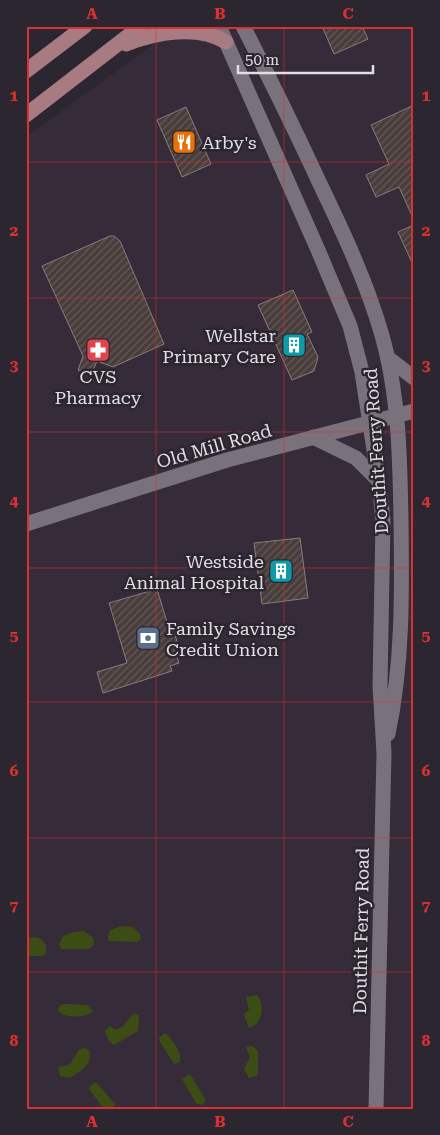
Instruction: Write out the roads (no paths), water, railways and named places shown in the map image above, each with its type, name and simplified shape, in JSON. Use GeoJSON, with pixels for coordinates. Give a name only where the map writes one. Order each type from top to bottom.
{"type":"FeatureCollection","features":[{"type":"Feature","properties":{"kind":"main road"},"geometry":{"type":"LineString","coordinates":[[26,71],[85,26]]}},
{"type":"Feature","properties":{"kind":"main road"},"geometry":{"type":"LineString","coordinates":[[26,115],[141,26]]}},
{"type":"Feature","properties":{"kind":"main road"},"geometry":{"type":"LineString","coordinates":[[113,49],[146,37],[173,32],[209,36],[226,42]]}},
{"type":"Feature","properties":{"kind":"street","name":"Douthit Ferry Road"},"geometry":{"type":"LineString","coordinates":[[219,26],[341,301],[356,350],[379,482],[383,520],[380,686],[384,753],[376,1109]]}},
{"type":"Feature","properties":{"kind":"street","name":"Douthit Ferry Road"},"geometry":{"type":"LineString","coordinates":[[243,26],[346,238],[374,308],[388,358],[396,415],[400,494],[402,612],[396,697],[384,753]]}},
{"type":"Feature","properties":{"kind":"street"},"geometry":{"type":"LineString","coordinates":[[388,358],[414,378]]}},
{"type":"Feature","properties":{"kind":"street","name":"Old Mill Road"},"geometry":{"type":"LineString","coordinates":[[26,524],[173,476],[414,410]]}},
{"type":"Feature","properties":{"kind":"street"},"geometry":{"type":"LineString","coordinates":[[313,437],[356,458],[379,482]]}},
{"type":"Feature","properties":{"kind":"place","name":"Arby's"},"geometry":{"type":"Point","coordinates":[184,142]}},
{"type":"Feature","properties":{"kind":"place","name":"Wellstar Primary Care"},"geometry":{"type":"Point","coordinates":[294,345]}},
{"type":"Feature","properties":{"kind":"place","name":"CVS Pharmacy"},"geometry":{"type":"Point","coordinates":[98,350]}},
{"type":"Feature","properties":{"kind":"place","name":"Westside Animal Hospital"},"geometry":{"type":"Point","coordinates":[281,571]}},
{"type":"Feature","properties":{"kind":"place","name":"Family Savings Credit Union"},"geometry":{"type":"Point","coordinates":[148,638]}}]}
